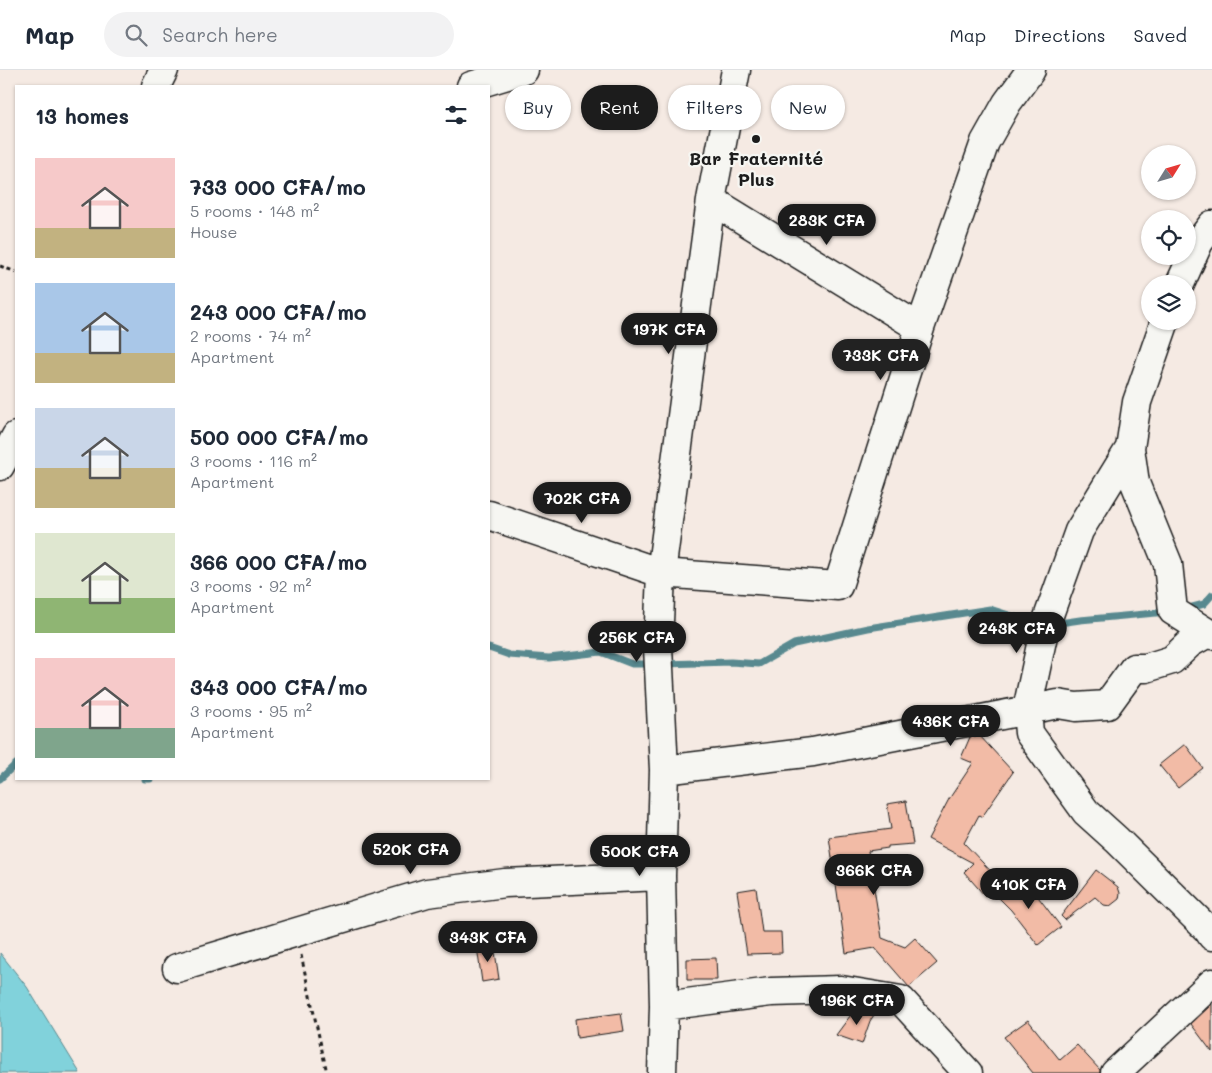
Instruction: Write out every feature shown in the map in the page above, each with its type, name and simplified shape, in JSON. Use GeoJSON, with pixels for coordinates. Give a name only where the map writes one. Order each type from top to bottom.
{"type":"FeatureCollection","features":[{"type":"Feature","properties":{"kind":"street"},"geometry":{"type":"LineString","coordinates":[[156,85],[164,70]]}},
{"type":"Feature","properties":{"kind":"street"},"geometry":{"type":"LineString","coordinates":[[474,85],[524,70]]}},
{"type":"Feature","properties":{"kind":"street"},"geometry":{"type":"LineString","coordinates":[[662,1073],[664,1006],[661,876],[664,770],[658,680],[661,573],[711,200],[736,70]]}},
{"type":"Feature","properties":{"kind":"street"},"geometry":{"type":"LineString","coordinates":[[490,515],[661,573],[838,586],[920,328],[985,142],[1007,103],[1031,70]]}},
{"type":"Feature","properties":{"kind":"street"},"geometry":{"type":"LineString","coordinates":[[711,200],[920,328]]}},
{"type":"Feature","properties":{"kind":"street"},"geometry":{"type":"LineString","coordinates":[[1184,275],[1199,242],[1212,225]]}},
{"type":"Feature","properties":{"kind":"street"},"geometry":{"type":"LineString","coordinates":[[1162,330],[1137,402],[1130,448],[1135,483],[1168,564],[1173,612],[1210,634]]}},
{"type":"Feature","properties":{"kind":"street"},"geometry":{"type":"LineString","coordinates":[[0,466],[15,438]]}},
{"type":"Feature","properties":{"kind":"street"},"geometry":{"type":"LineString","coordinates":[[1130,448],[1079,531],[1045,626],[1027,710],[1029,733],[1086,812],[1117,840],[1212,936]]}},
{"type":"Feature","properties":{"kind":"street"},"geometry":{"type":"LineString","coordinates":[[664,770],[813,752],[1058,704],[1076,707],[1107,705],[1134,668],[1146,668],[1172,660],[1190,642],[1210,634]]}},
{"type":"Feature","properties":{"kind":"street"},"geometry":{"type":"LineString","coordinates":[[177,968],[427,893],[505,883],[661,876]]}},
{"type":"Feature","properties":{"kind":"street"},"geometry":{"type":"LineString","coordinates":[[1115,1073],[1212,982]]}},
{"type":"Feature","properties":{"kind":"street"},"geometry":{"type":"LineString","coordinates":[[664,1006],[771,992],[841,990],[901,1000],[968,1073]]}},
{"type":"Feature","properties":{"kind":"path"},"geometry":{"type":"LineString","coordinates":[[0,266],[15,272]]}},
{"type":"Feature","properties":{"kind":"path"},"geometry":{"type":"LineString","coordinates":[[296,932],[327,1073]]}},
{"type":"Feature","properties":{"kind":"water"},"geometry":{"type":"Polygon","coordinates":[[[0,953],[27,987],[80,1073],[0,1073],[0,953]]]}},
{"type":"Feature","properties":{"kind":"building"},"geometry":{"type":"Polygon","coordinates":[[[979,735],[1013,772],[982,817],[979,815],[964,843],[1001,882],[985,896],[964,872],[973,863],[928,839],[949,799],[973,763],[961,758],[970,737],[979,735]]]}},
{"type":"Feature","properties":{"kind":"building"},"geometry":{"type":"Polygon","coordinates":[[[1185,744],[1203,768],[1178,788],[1159,765],[1185,744]]]}},
{"type":"Feature","properties":{"kind":"building"},"geometry":{"type":"Polygon","coordinates":[[[906,801],[913,844],[888,846],[888,848],[868,851],[882,938],[905,947],[915,938],[937,963],[909,987],[875,948],[846,953],[829,837],[891,829],[887,804],[906,801]]]}},
{"type":"Feature","properties":{"kind":"building"},"geometry":{"type":"Polygon","coordinates":[[[1096,870],[1118,887],[1119,899],[1110,906],[1104,905],[1095,897],[1065,920],[1061,916],[1096,870]]]}},
{"type":"Feature","properties":{"kind":"building"},"geometry":{"type":"Polygon","coordinates":[[[1020,873],[1061,927],[1038,945],[1011,910],[997,896],[1020,873]]]}},
{"type":"Feature","properties":{"kind":"building"},"geometry":{"type":"Polygon","coordinates":[[[756,888],[762,932],[781,932],[782,953],[747,954],[737,891],[756,888]]]}},
{"type":"Feature","properties":{"kind":"building"},"geometry":{"type":"Polygon","coordinates":[[[494,945],[499,979],[482,982],[477,947],[494,945]]]}},
{"type":"Feature","properties":{"kind":"building"},"geometry":{"type":"Polygon","coordinates":[[[716,958],[717,980],[687,980],[687,959],[716,958]]]}},
{"type":"Feature","properties":{"kind":"building"},"geometry":{"type":"Polygon","coordinates":[[[1212,1004],[1212,1052],[1191,1024],[1212,1004]]]}},
{"type":"Feature","properties":{"kind":"building"},"geometry":{"type":"Polygon","coordinates":[[[856,1008],[876,1012],[870,1021],[862,1044],[836,1035],[856,1008]]]}},
{"type":"Feature","properties":{"kind":"building"},"geometry":{"type":"Polygon","coordinates":[[[621,1013],[624,1031],[577,1038],[575,1019],[621,1013]]]}},
{"type":"Feature","properties":{"kind":"building"},"geometry":{"type":"Polygon","coordinates":[[[1028,1020],[1060,1060],[1077,1045],[1100,1070],[1100,1073],[1033,1073],[1004,1037],[1028,1020]]]}},
{"type":"Feature","properties":{"kind":"waterway"},"geometry":{"type":"LineString","coordinates":[[1185,609],[1204,604],[1212,595]]}},
{"type":"Feature","properties":{"kind":"waterway"},"geometry":{"type":"LineString","coordinates":[[664,664],[731,662],[759,664],[794,644],[868,628],[990,609],[1040,625]]}},
{"type":"Feature","properties":{"kind":"waterway"},"geometry":{"type":"LineString","coordinates":[[1053,624],[1167,612]]}},
{"type":"Feature","properties":{"kind":"waterway"},"geometry":{"type":"LineString","coordinates":[[490,648],[509,655],[549,658],[601,652],[632,664],[653,664]]}},
{"type":"Feature","properties":{"kind":"waterway"},"geometry":{"type":"LineString","coordinates":[[0,779],[15,765]]}},
{"type":"Feature","properties":{"kind":"place","name":"Bar Fraternité Plus"},"geometry":{"type":"Point","coordinates":[756,139]}}]}
